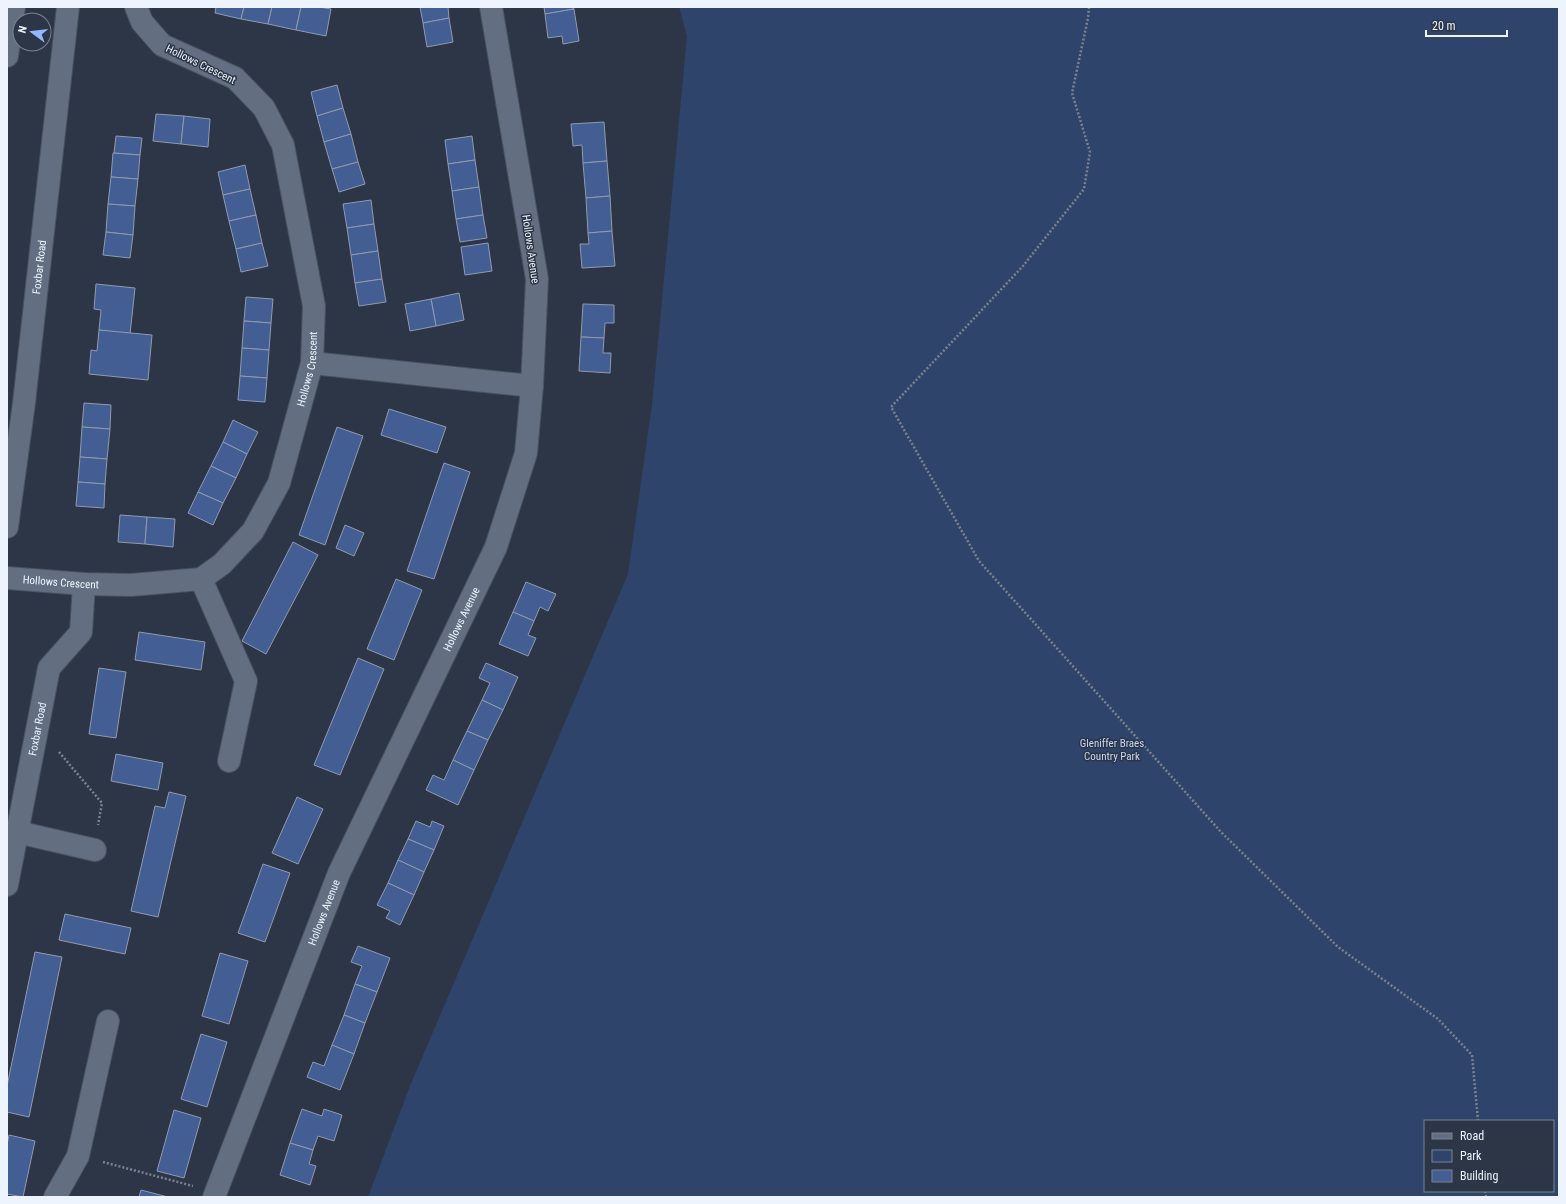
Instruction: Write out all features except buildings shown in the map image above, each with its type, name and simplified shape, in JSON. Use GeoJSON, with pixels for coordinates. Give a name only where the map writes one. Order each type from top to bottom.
{"type":"FeatureCollection","features":[{"type":"Feature","properties":{"kind":"street"},"geometry":{"type":"LineString","coordinates":[[7,56],[14,7]]}},
{"type":"Feature","properties":{"kind":"street","name":"Foxbar Road"},"geometry":{"type":"LineString","coordinates":[[7,527],[24,403],[68,7]]}},
{"type":"Feature","properties":{"kind":"street","name":"Hollows Crescent"},"geometry":{"type":"LineString","coordinates":[[7,578],[84,584],[131,585],[201,579],[222,564],[253,531],[279,483],[312,363],[314,306],[283,145],[264,108],[235,78],[162,45],[142,22],[136,7]]}},
{"type":"Feature","properties":{"kind":"street","name":"Hollows Avenue"},"geometry":{"type":"LineString","coordinates":[[215,1194],[339,873],[496,547],[526,453],[532,386],[537,279],[491,7]]}},
{"type":"Feature","properties":{"kind":"street"},"geometry":{"type":"LineString","coordinates":[[312,363],[532,386]]}},
{"type":"Feature","properties":{"kind":"street"},"geometry":{"type":"LineString","coordinates":[[201,579],[246,681],[229,761]]}},
{"type":"Feature","properties":{"kind":"street","name":"Foxbar Road"},"geometry":{"type":"LineString","coordinates":[[7,886],[49,668],[81,632],[84,584]]}},
{"type":"Feature","properties":{"kind":"street"},"geometry":{"type":"LineString","coordinates":[[17,832],[95,850]]}},
{"type":"Feature","properties":{"kind":"street"},"geometry":{"type":"LineString","coordinates":[[55,1197],[78,1156],[108,1022]]}},
{"type":"Feature","properties":{"kind":"path"},"geometry":{"type":"LineString","coordinates":[[1089,7],[1072,93],[1090,152],[1084,189],[1023,266],[891,407],[979,561],[1221,832],[1338,947],[1438,1019],[1472,1055],[1478,1120]]}},
{"type":"Feature","properties":{"kind":"path"},"geometry":{"type":"LineString","coordinates":[[38,727],[102,803],[95,850]]}},
{"type":"Feature","properties":{"kind":"path"},"geometry":{"type":"LineString","coordinates":[[78,1156],[215,1194]]}},
{"type":"Feature","properties":{"kind":"green space","name":"Gleniffer Braes Country Park"},"geometry":{"type":"Polygon","coordinates":[[[679,7],[1559,7],[1559,1197],[368,1197],[410,1086],[628,574],[652,405],[687,36],[679,7]]]}}]}
